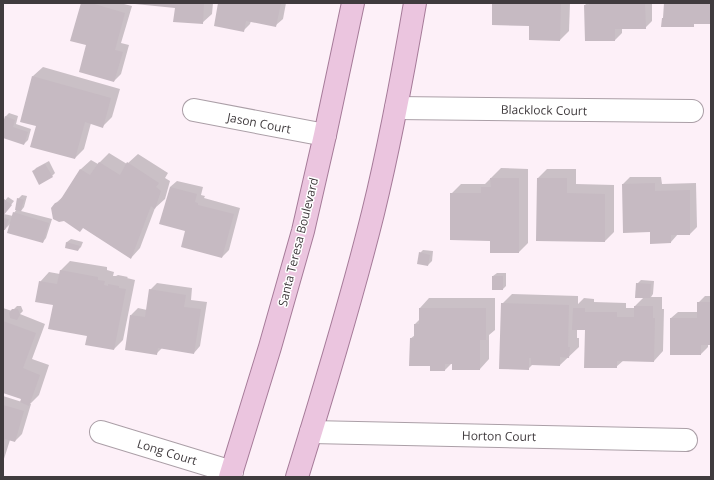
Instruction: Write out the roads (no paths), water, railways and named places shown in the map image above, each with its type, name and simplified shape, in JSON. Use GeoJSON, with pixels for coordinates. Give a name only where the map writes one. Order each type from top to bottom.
{"type":"FeatureCollection","features":[{"type":"Feature","properties":{"kind":"main road","name":"Santa Teresa Boulevard"},"geometry":{"type":"LineString","coordinates":[[231,474],[270,347],[303,231],[353,3]]}},
{"type":"Feature","properties":{"kind":"main road"},"geometry":{"type":"LineString","coordinates":[[297,477],[347,313],[373,212],[396,108],[415,3]]}},
{"type":"Feature","properties":{"kind":"street","name":"Blacklock Court"},"geometry":{"type":"LineString","coordinates":[[396,108],[692,112]]}},
{"type":"Feature","properties":{"kind":"street","name":"Jason Court"},"geometry":{"type":"LineString","coordinates":[[194,110],[324,135]]}},
{"type":"Feature","properties":{"kind":"street","name":"Long Court"},"geometry":{"type":"LineString","coordinates":[[101,432],[231,474]]}},
{"type":"Feature","properties":{"kind":"street","name":"Horton Court"},"geometry":{"type":"LineString","coordinates":[[311,432],[686,440]]}}]}
